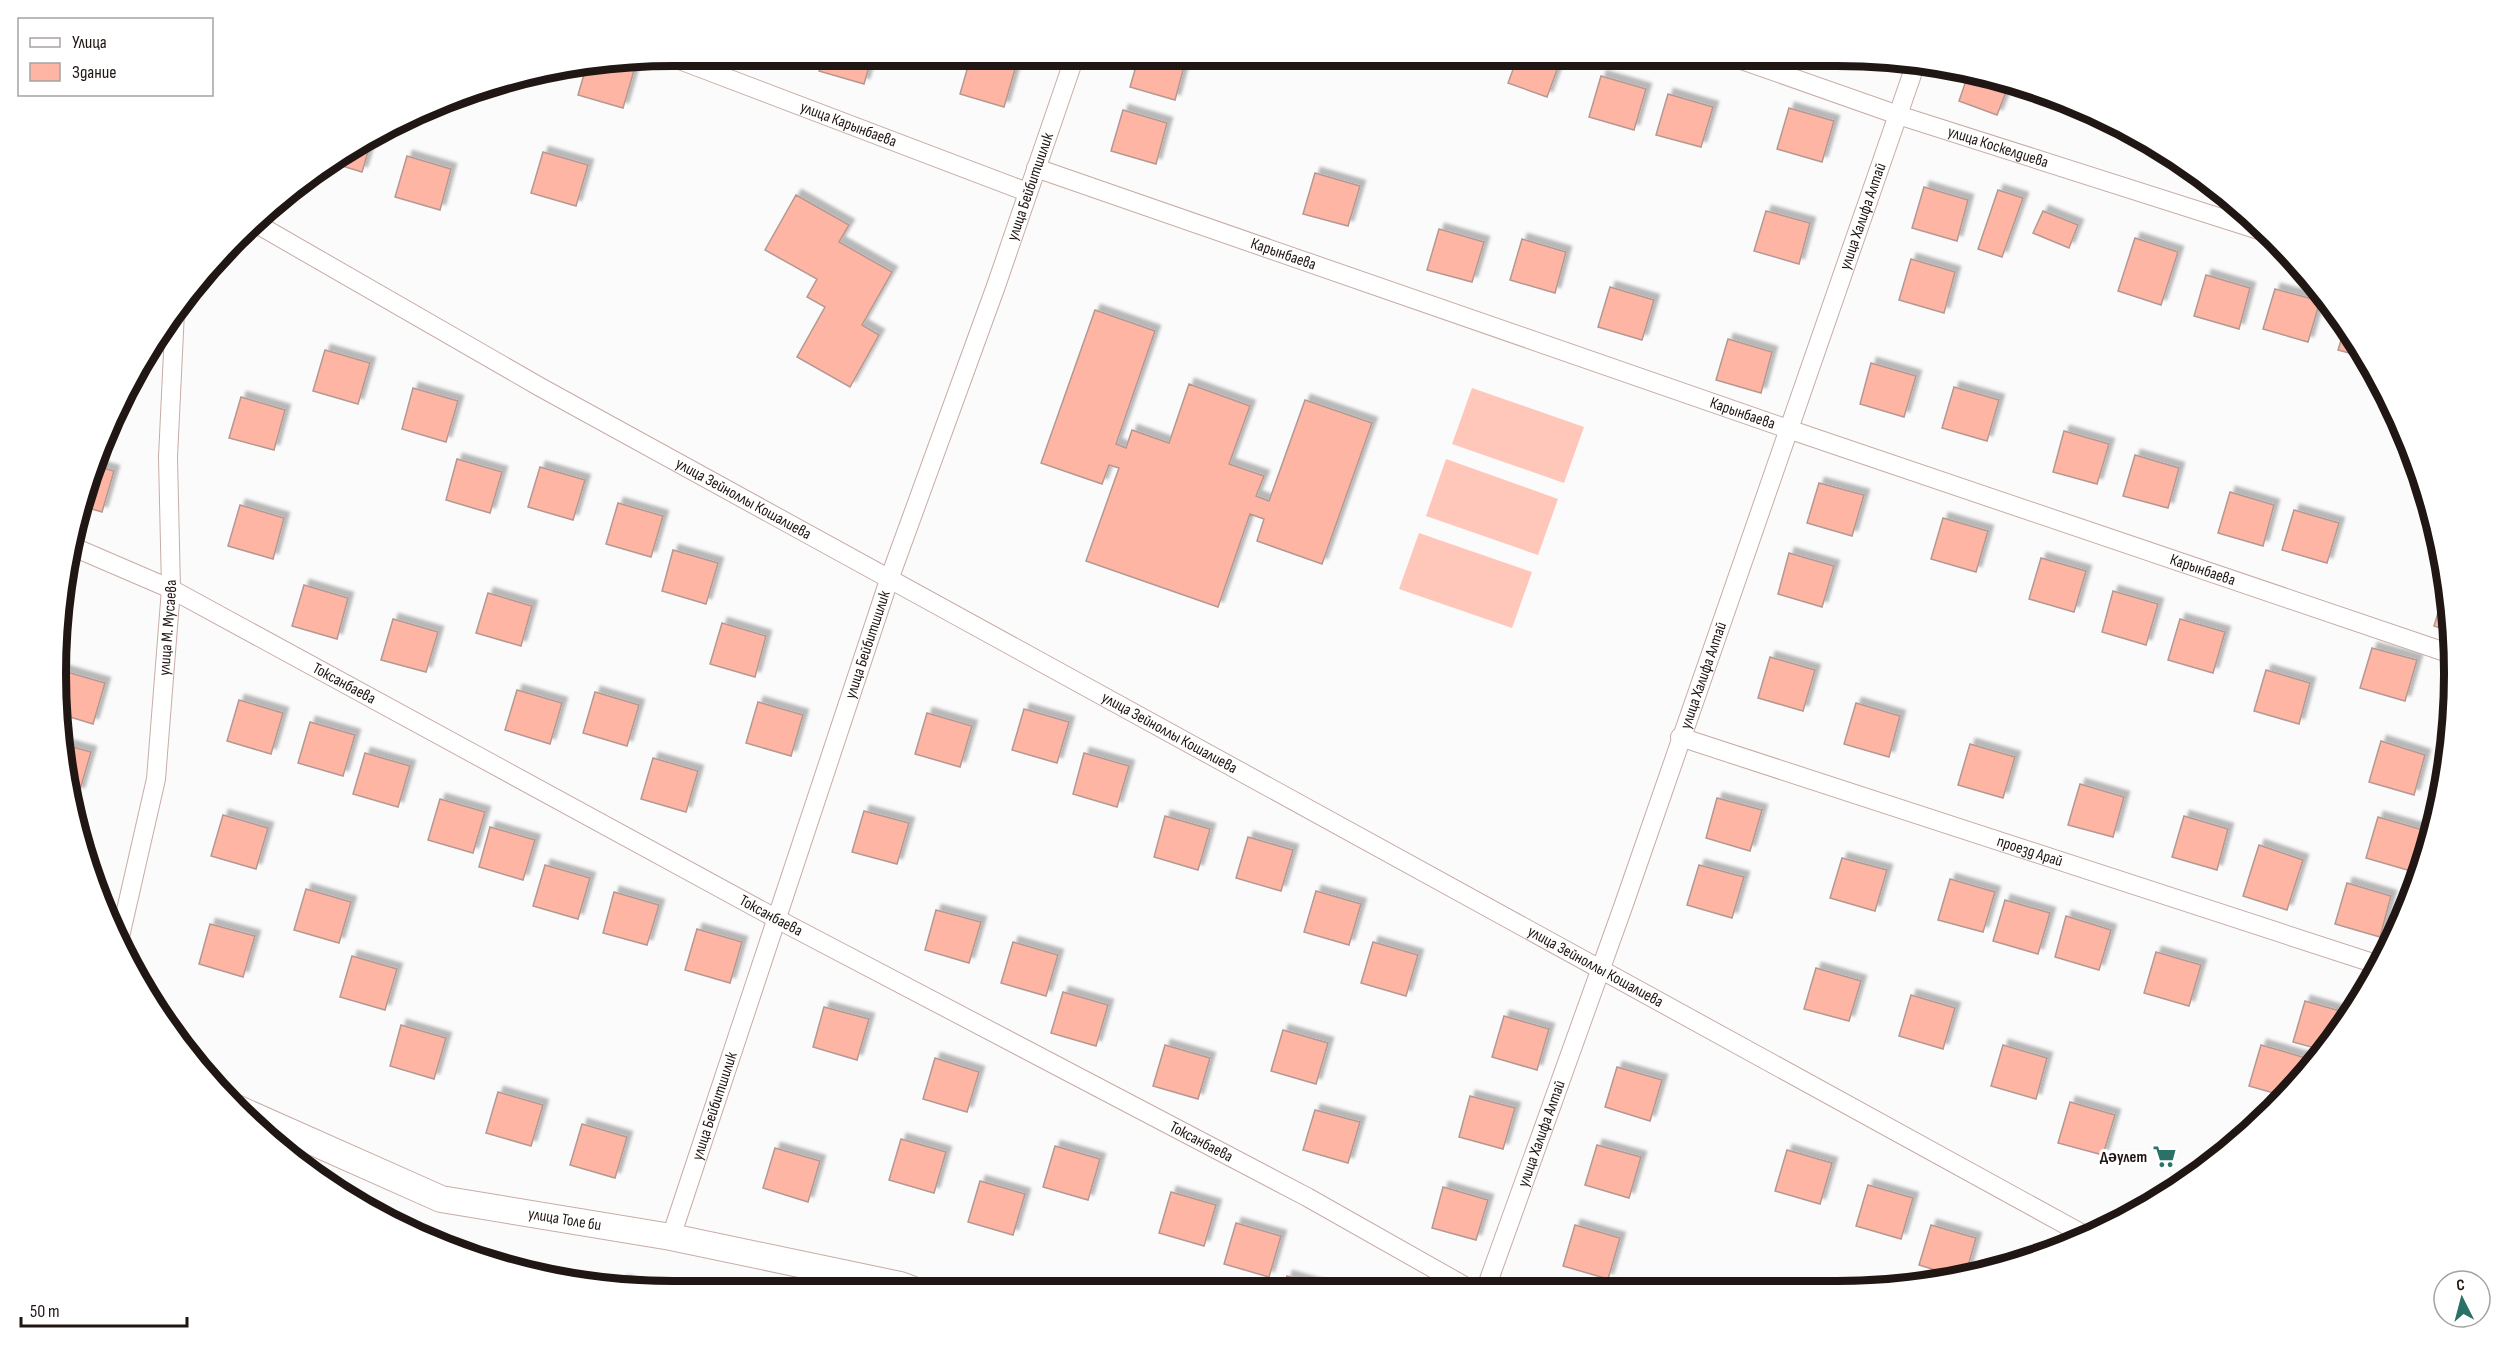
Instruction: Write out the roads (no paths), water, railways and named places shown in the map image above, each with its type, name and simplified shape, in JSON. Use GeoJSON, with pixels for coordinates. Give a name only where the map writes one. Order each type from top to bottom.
{"type":"FeatureCollection","features":[{"type":"Feature","properties":{"kind":"street","name":"улица Карынбаева"},"geometry":{"type":"LineString","coordinates":[[695,66],[1027,192]]}},
{"type":"Feature","properties":{"kind":"street","name":"улица Бейбитшилик"},"geometry":{"type":"LineString","coordinates":[[671,1237],[890,577],[1072,66]]}},
{"type":"Feature","properties":{"kind":"street","name":"улица Коскелдиева"},"geometry":{"type":"LineString","coordinates":[[1759,66],[1898,114],[2247,226]]}},
{"type":"Feature","properties":{"kind":"street","name":"улица Халифа Алтай"},"geometry":{"type":"LineString","coordinates":[[1488,1281],[1913,71]]}},
{"type":"Feature","properties":{"kind":"street","name":"Карынбаева"},"geometry":{"type":"LineString","coordinates":[[1036,168],[1788,429],[2443,651]]}},
{"type":"Feature","properties":{"kind":"street","name":"улица Зейноллы Кошалиева"},"geometry":{"type":"LineString","coordinates":[[262,227],[540,387],[890,577],[1599,970],[2078,1231]]}},
{"type":"Feature","properties":{"kind":"street","name":"улица М. Мусаева"},"geometry":{"type":"LineString","coordinates":[[122,927],[156,779],[171,589],[168,457],[174,328]]}},
{"type":"Feature","properties":{"kind":"street","name":"Токсанбаева"},"geometry":{"type":"LineString","coordinates":[[79,550],[171,589],[777,919],[1307,1197],[1456,1281]]}},
{"type":"Feature","properties":{"kind":"street","name":"проезд Арай"},"geometry":{"type":"LineString","coordinates":[[1680,738],[2371,962]]}},
{"type":"Feature","properties":{"kind":"street","name":"улица Толе би"},"geometry":{"type":"LineString","coordinates":[[261,1119],[441,1199],[671,1237],[881,1281]]}},
{"type":"Feature","properties":{"kind":"place","name":"Дәулет"},"geometry":{"type":"Point","coordinates":[2165,1157]}}]}
